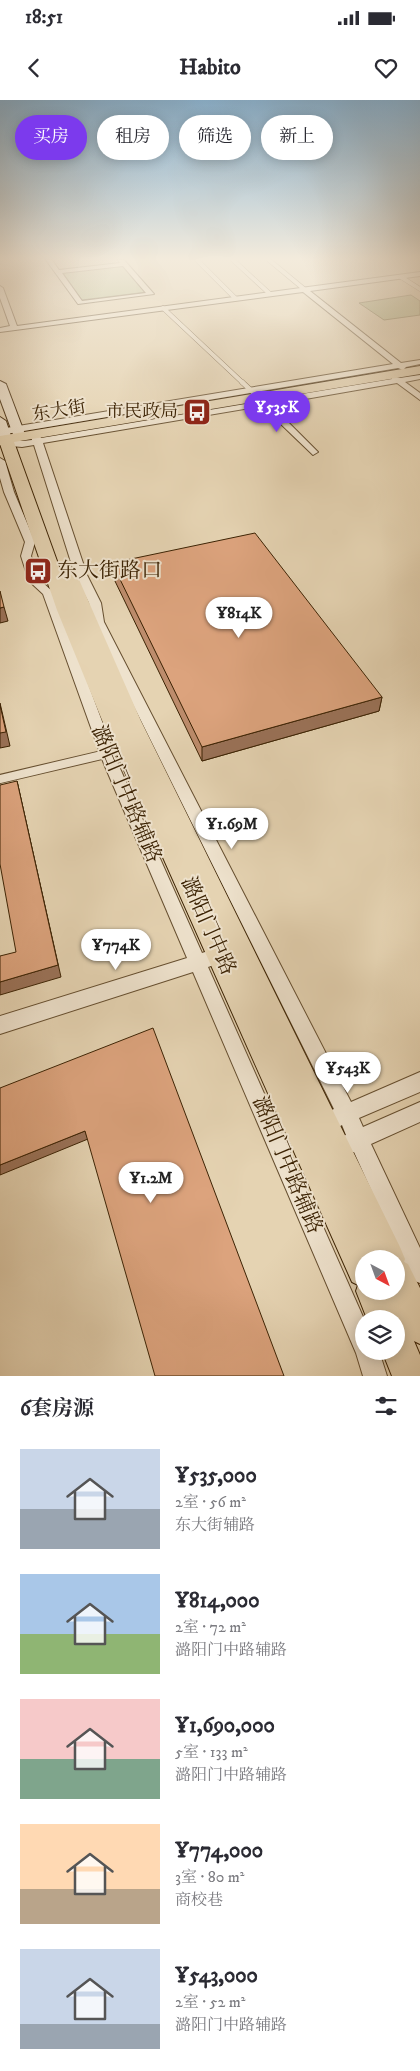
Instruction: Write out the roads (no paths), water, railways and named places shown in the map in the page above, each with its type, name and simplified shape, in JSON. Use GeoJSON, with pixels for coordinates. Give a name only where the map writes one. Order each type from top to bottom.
{"type":"FeatureCollection","features":[{"type":"Feature","properties":{"kind":"main road","name":"东大街"},"geometry":{"type":"LineString","coordinates":[[11,437],[405,372]]}},
{"type":"Feature","properties":{"kind":"main road"},"geometry":{"type":"LineString","coordinates":[[0,384],[11,437]]}},
{"type":"Feature","properties":{"kind":"main road","name":"潞阳门中路"},"geometry":{"type":"LineString","coordinates":[[11,437],[66,610],[125,749],[355,1250]]}},
{"type":"Feature","properties":{"kind":"main road","name":"潞阳门中路"},"geometry":{"type":"LineString","coordinates":[[220,955],[324,1123],[384,1250]]}},
{"type":"Feature","properties":{"kind":"main road"},"geometry":{"type":"LineString","coordinates":[[405,1295],[420,1326]]}},
{"type":"Feature","properties":{"kind":"main road"},"geometry":{"type":"LineString","coordinates":[[404,1360],[411,1376]]}},
{"type":"Feature","properties":{"kind":"street"},"geometry":{"type":"LineString","coordinates":[[11,320],[14,328]]}},
{"type":"Feature","properties":{"kind":"street"},"geometry":{"type":"LineString","coordinates":[[0,330],[76,320]]}},
{"type":"Feature","properties":{"kind":"street"},"geometry":{"type":"LineString","coordinates":[[341,320],[405,372],[420,396]]}},
{"type":"Feature","properties":{"kind":"street"},"geometry":{"type":"LineString","coordinates":[[405,372],[420,362]]}},
{"type":"Feature","properties":{"kind":"street"},"geometry":{"type":"LineString","coordinates":[[313,452],[257,396],[11,437],[81,576],[89,587],[98,607],[98,622],[346,1113],[420,1272]]}},
{"type":"Feature","properties":{"kind":"street"},"geometry":{"type":"LineString","coordinates":[[0,1025],[220,955]]}},
{"type":"Feature","properties":{"kind":"street","name":"潞阳门中路辅路"},"geometry":{"type":"LineString","coordinates":[[220,955],[355,1320]]}},
{"type":"Feature","properties":{"kind":"street"},"geometry":{"type":"LineString","coordinates":[[420,1082],[324,1123],[308,1146],[336,1149],[420,1112]]}},
{"type":"Feature","properties":{"kind":"street"},"geometry":{"type":"LineString","coordinates":[[370,1360],[375,1376]]}},
{"type":"Feature","properties":{"kind":"lane"},"geometry":{"type":"LineString","coordinates":[[175,320],[257,396]]}},
{"type":"Feature","properties":{"kind":"lane"},"geometry":{"type":"LineString","coordinates":[[0,779],[125,749]]}},
{"type":"Feature","properties":{"kind":"place","name":"市民政局"},"geometry":{"type":"Point","coordinates":[197,412]}},
{"type":"Feature","properties":{"kind":"place","name":"东大街路口"},"geometry":{"type":"Point","coordinates":[38,571]}}]}
